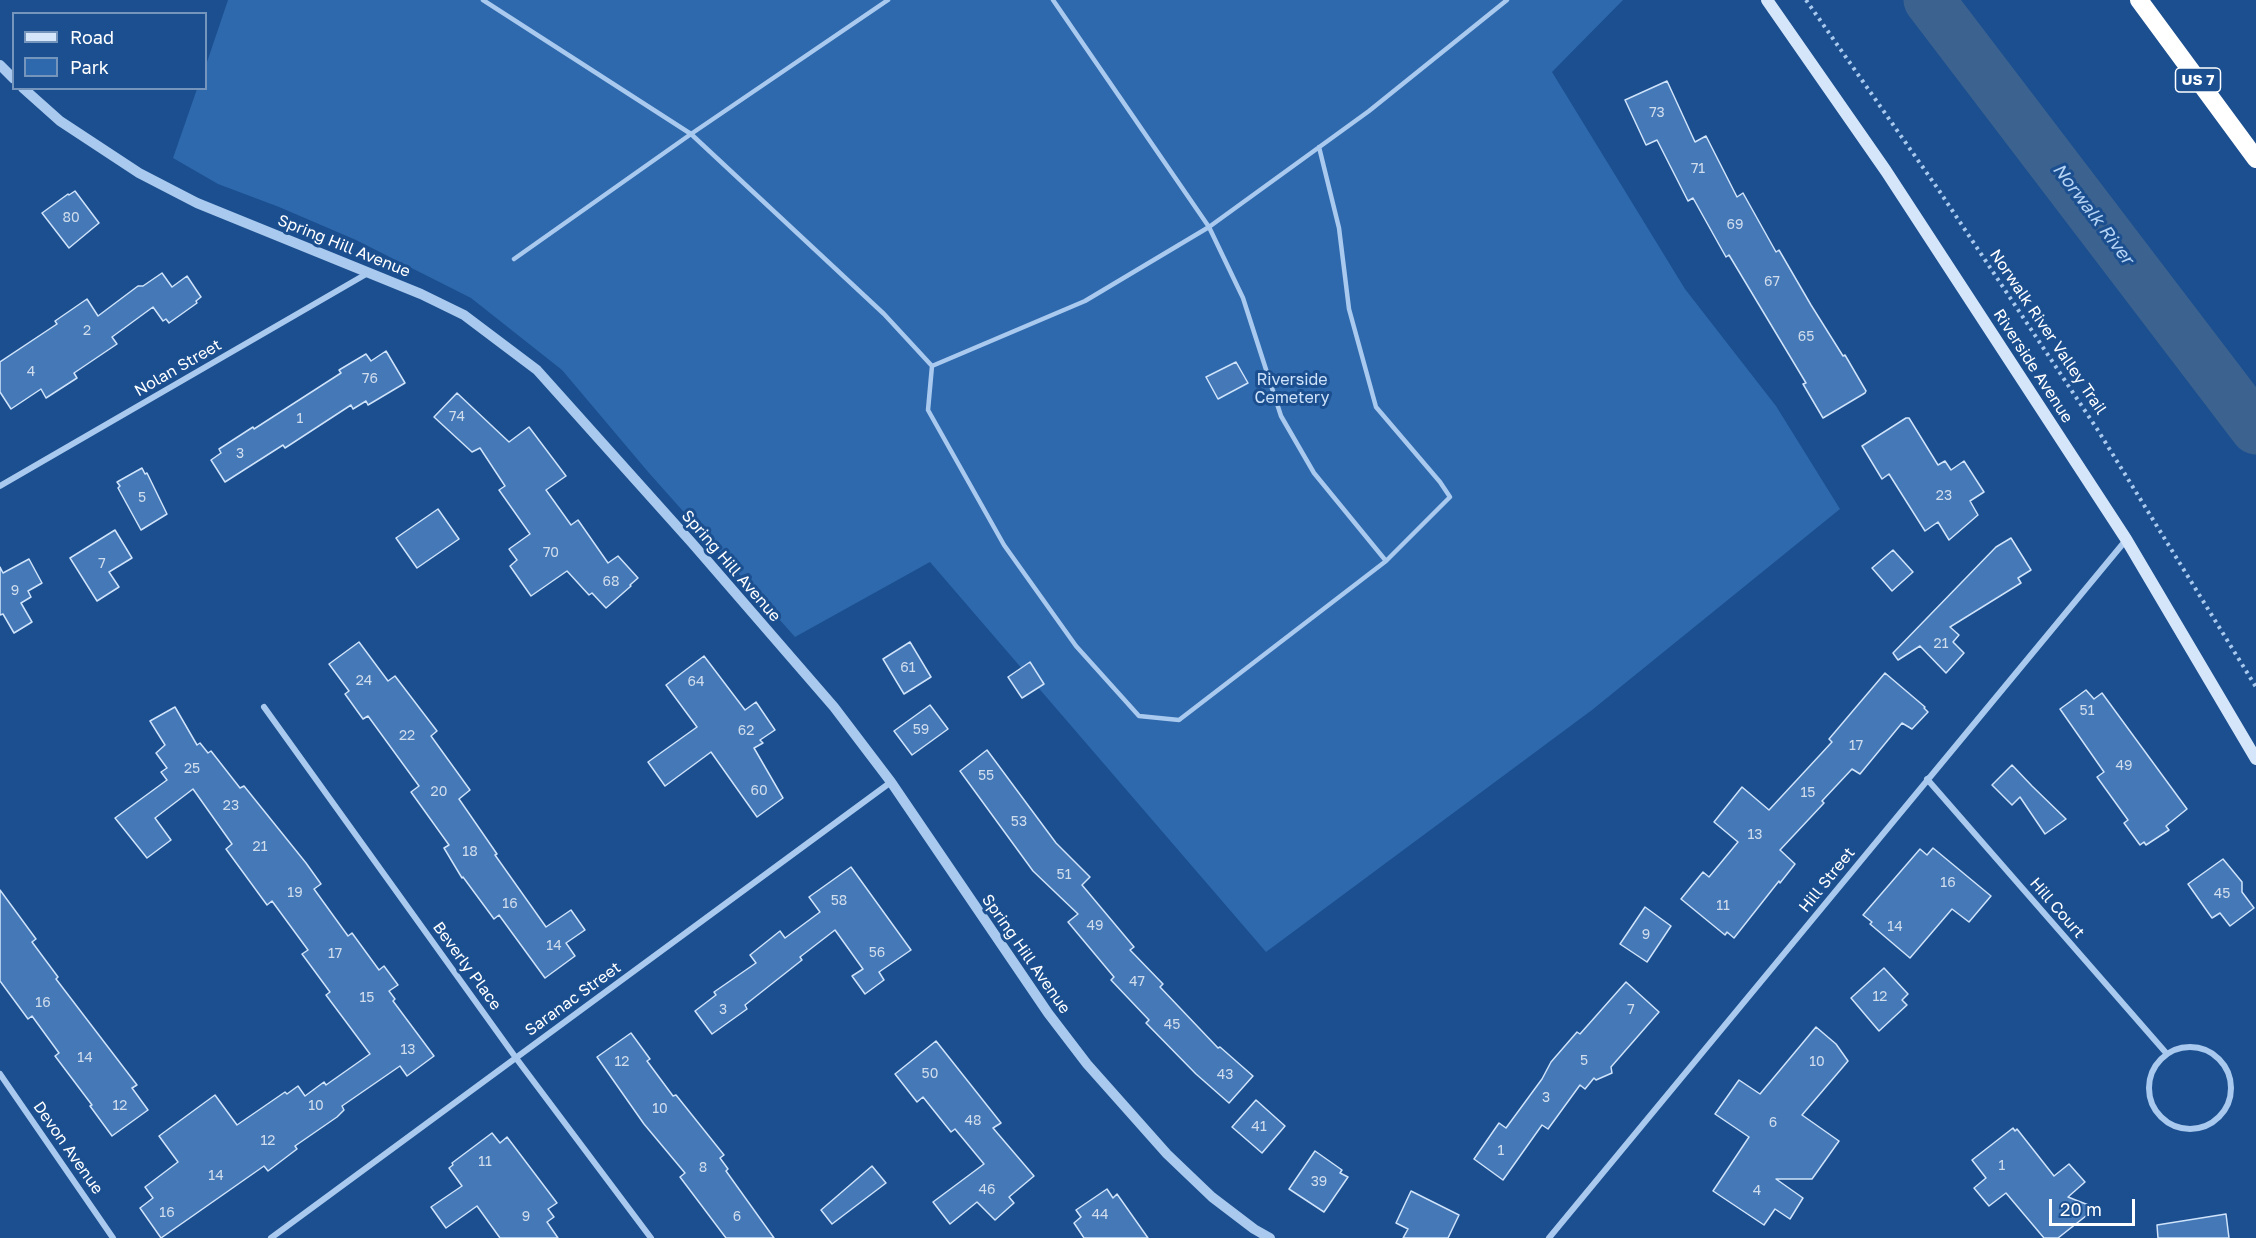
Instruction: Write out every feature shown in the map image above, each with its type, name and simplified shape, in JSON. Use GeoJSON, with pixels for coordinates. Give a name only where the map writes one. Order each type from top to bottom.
{"type":"FeatureCollection","features":[{"type":"Feature","properties":{"kind":"highway","name":"US 7"},"geometry":{"type":"LineString","coordinates":[[2139,0],[2256,159]]}},
{"type":"Feature","properties":{"kind":"main road","name":"Riverside Avenue"},"geometry":{"type":"LineString","coordinates":[[1767,0],[1886,171],[2126,539],[2256,759]]}},
{"type":"Feature","properties":{"kind":"street"},"geometry":{"type":"LineString","coordinates":[[0,65],[12,77]]}},
{"type":"Feature","properties":{"kind":"street","name":"Spring Hill Avenue"},"geometry":{"type":"LineString","coordinates":[[25,90],[60,121],[139,173],[197,203],[421,294],[464,315],[537,370],[692,543],[834,707],[891,782],[1029,986],[1087,1065],[1167,1154],[1212,1197],[1254,1229],[1270,1238]]}},
{"type":"Feature","properties":{"kind":"street","name":"Nolan Street"},"geometry":{"type":"LineString","coordinates":[[0,486],[369,273]]}},
{"type":"Feature","properties":{"kind":"street","name":"Hill Street"},"geometry":{"type":"LineString","coordinates":[[1550,1238],[2126,539]]}},
{"type":"Feature","properties":{"kind":"street","name":"Beverly Place"},"geometry":{"type":"LineString","coordinates":[[264,707],[516,1058],[651,1238]]}},
{"type":"Feature","properties":{"kind":"street","name":"Hill Court"},"geometry":{"type":"LineString","coordinates":[[1927,779],[2167,1054]]}},
{"type":"Feature","properties":{"kind":"street","name":"Saranac Street"},"geometry":{"type":"LineString","coordinates":[[271,1238],[891,782]]}},
{"type":"Feature","properties":{"kind":"street"},"geometry":{"type":"LineString","coordinates":[[2182,1047],[2197,1047],[2208,1050],[2220,1059],[2228,1071],[2232,1084],[2231,1099],[2227,1109],[2217,1121],[2205,1128],[2188,1130],[2174,1127],[2162,1119],[2152,1105],[2148,1091],[2153,1070],[2167,1054],[2182,1047]]}},
{"type":"Feature","properties":{"kind":"street","name":"Devon Avenue"},"geometry":{"type":"LineString","coordinates":[[0,1074],[113,1238]]}},
{"type":"Feature","properties":{"kind":"lane"},"geometry":{"type":"LineString","coordinates":[[483,0],[691,134],[884,314],[932,366],[928,410],[1004,545],[1076,646],[1139,716],[1179,720],[1386,561],[1450,497],[1440,482],[1376,407],[1349,309],[1339,228],[1319,147]]}},
{"type":"Feature","properties":{"kind":"lane"},"geometry":{"type":"LineString","coordinates":[[514,259],[691,134],[888,0]]}},
{"type":"Feature","properties":{"kind":"lane"},"geometry":{"type":"LineString","coordinates":[[1053,0],[1209,227],[1243,298],[1281,416],[1314,473],[1386,561]]}},
{"type":"Feature","properties":{"kind":"lane"},"geometry":{"type":"LineString","coordinates":[[932,366],[1084,301],[1209,227],[1369,111],[1507,0]]}},
{"type":"Feature","properties":{"kind":"path","name":"Norwalk River Valley Trail"},"geometry":{"type":"LineString","coordinates":[[1806,0],[1938,189],[2099,432],[2256,687]]}},
{"type":"Feature","properties":{"kind":"green space","name":"Riverside Cemetery"},"geometry":{"type":"Polygon","coordinates":[[[228,0],[1623,0],[1552,72],[1685,289],[1776,406],[1840,509],[1592,710],[1266,952],[930,562],[795,637],[649,473],[562,370],[471,298],[356,240],[218,184],[173,158],[197,90],[207,90],[207,62],[228,0]]]}},
{"type":"Feature","properties":{"kind":"building"},"geometry":{"type":"Polygon","coordinates":[[[1667,81],[1695,142],[1706,136],[1737,197],[1743,193],[1776,252],[1779,250],[1866,391],[1823,418],[1803,384],[1806,383],[1729,255],[1726,257],[1693,198],[1688,201],[1657,140],[1646,145],[1625,100],[1667,81]]]}},
{"type":"Feature","properties":{"kind":"building"},"geometry":{"type":"Polygon","coordinates":[[[75,191],[99,223],[69,248],[42,213],[75,191]]]}},
{"type":"Feature","properties":{"kind":"building"},"geometry":{"type":"Polygon","coordinates":[[[162,273],[172,287],[187,276],[201,297],[196,301],[197,303],[169,323],[166,319],[163,321],[153,307],[112,337],[117,344],[74,373],[77,378],[46,398],[41,389],[11,409],[0,392],[0,362],[57,324],[55,321],[87,299],[98,316],[138,286],[143,286],[162,273]]]}},
{"type":"Feature","properties":{"kind":"building"},"geometry":{"type":"Polygon","coordinates":[[[386,351],[405,383],[368,405],[366,401],[353,409],[351,405],[285,448],[283,445],[225,482],[211,460],[221,453],[219,449],[341,373],[339,370],[366,354],[371,361],[386,351]]]}},
{"type":"Feature","properties":{"kind":"building"},"geometry":{"type":"Polygon","coordinates":[[[1236,362],[1248,383],[1218,399],[1206,377],[1236,362]]]}},
{"type":"Feature","properties":{"kind":"building"},"geometry":{"type":"Polygon","coordinates":[[[457,393],[509,442],[529,427],[566,476],[546,490],[571,525],[578,520],[608,563],[618,556],[638,578],[606,608],[592,593],[589,595],[567,571],[531,596],[510,566],[517,560],[509,549],[530,534],[499,490],[505,486],[480,448],[472,452],[434,417],[457,393]]]}},
{"type":"Feature","properties":{"kind":"building"},"geometry":{"type":"Polygon","coordinates":[[[1909,418],[1938,465],[1945,461],[1951,470],[1964,461],[1984,492],[1970,501],[1978,515],[1949,540],[1938,522],[1925,531],[1889,474],[1882,479],[1862,446],[1909,418]]]}},
{"type":"Feature","properties":{"kind":"building"},"geometry":{"type":"Polygon","coordinates":[[[142,468],[145,474],[147,473],[167,514],[141,530],[117,482],[142,468]]]}},
{"type":"Feature","properties":{"kind":"building"},"geometry":{"type":"Polygon","coordinates":[[[438,509],[459,539],[417,568],[396,538],[438,509]]]}},
{"type":"Feature","properties":{"kind":"building"},"geometry":{"type":"Polygon","coordinates":[[[115,530],[132,558],[109,572],[119,587],[97,601],[70,558],[115,530]]]}},
{"type":"Feature","properties":{"kind":"building"},"geometry":{"type":"Polygon","coordinates":[[[2011,538],[2031,570],[2018,578],[2021,583],[1950,627],[1959,635],[1953,642],[1964,653],[1946,673],[1920,646],[1898,660],[1893,653],[1996,547],[2011,538]]]}},
{"type":"Feature","properties":{"kind":"building"},"geometry":{"type":"Polygon","coordinates":[[[1893,550],[1913,572],[1892,591],[1872,568],[1893,550]]]}},
{"type":"Feature","properties":{"kind":"building"},"geometry":{"type":"Polygon","coordinates":[[[29,559],[42,583],[28,591],[31,597],[21,603],[32,622],[14,633],[3,614],[0,615],[0,567],[3,573],[29,559]]]}},
{"type":"Feature","properties":{"kind":"building"},"geometry":{"type":"Polygon","coordinates":[[[359,642],[388,681],[395,676],[437,731],[431,736],[470,790],[459,799],[546,927],[571,910],[585,930],[566,943],[575,956],[545,978],[499,915],[494,919],[462,878],[444,848],[449,845],[411,792],[419,786],[368,716],[363,719],[345,694],[349,691],[329,664],[359,642]]]}},
{"type":"Feature","properties":{"kind":"building"},"geometry":{"type":"Polygon","coordinates":[[[910,642],[931,677],[904,694],[883,659],[910,642]]]}},
{"type":"Feature","properties":{"kind":"building"},"geometry":{"type":"Polygon","coordinates":[[[704,656],[745,710],[756,702],[775,730],[760,740],[763,743],[754,748],[783,798],[757,817],[711,752],[665,786],[648,762],[697,727],[666,685],[704,656]]]}},
{"type":"Feature","properties":{"kind":"building"},"geometry":{"type":"Polygon","coordinates":[[[1030,662],[1044,684],[1022,698],[1008,677],[1030,662]]]}},
{"type":"Feature","properties":{"kind":"building"},"geometry":{"type":"Polygon","coordinates":[[[1885,673],[1928,712],[1912,729],[1902,723],[1860,774],[1852,769],[1822,801],[1824,803],[1780,850],[1795,864],[1734,938],[1727,932],[1725,935],[1681,899],[1703,872],[1709,877],[1738,842],[1714,822],[1742,787],[1769,810],[1832,742],[1829,739],[1885,673]]]}},
{"type":"Feature","properties":{"kind":"building"},"geometry":{"type":"Polygon","coordinates":[[[2086,690],[2094,699],[2102,693],[2187,809],[2166,826],[2169,830],[2146,845],[2144,842],[2140,845],[2124,823],[2128,820],[2097,777],[2104,772],[2060,709],[2086,690]]]}},
{"type":"Feature","properties":{"kind":"building"},"geometry":{"type":"Polygon","coordinates":[[[930,705],[948,729],[912,755],[894,731],[930,705]]]}},
{"type":"Feature","properties":{"kind":"building"},"geometry":{"type":"Polygon","coordinates":[[[175,707],[197,745],[200,743],[208,753],[211,751],[240,788],[244,786],[306,863],[321,884],[314,889],[348,936],[352,933],[379,970],[384,966],[398,985],[389,991],[395,999],[393,1001],[434,1056],[407,1076],[400,1066],[342,1106],[344,1110],[337,1117],[295,1146],[297,1149],[268,1171],[264,1166],[161,1238],[140,1208],[153,1198],[145,1187],[178,1162],[159,1136],[215,1095],[237,1125],[285,1092],[287,1094],[298,1086],[305,1096],[324,1082],[326,1085],[370,1054],[326,995],[330,992],[302,954],[308,950],[272,901],[267,905],[226,849],[232,844],[193,789],[155,818],[171,840],[147,858],[115,818],[167,780],[161,772],[167,768],[156,753],[165,745],[150,721],[175,707]]]}},
{"type":"Feature","properties":{"kind":"building"},"geometry":{"type":"Polygon","coordinates":[[[987,750],[1056,843],[1090,877],[1082,885],[1134,947],[1130,950],[1163,984],[1160,987],[1218,1048],[1220,1047],[1253,1076],[1229,1103],[1196,1074],[1146,1023],[1149,1020],[1111,980],[1114,977],[1068,922],[1078,914],[1033,871],[960,771],[987,750]]]}},
{"type":"Feature","properties":{"kind":"building"},"geometry":{"type":"Polygon","coordinates":[[[2012,765],[2066,819],[2045,834],[2020,797],[2012,805],[1992,785],[2012,765]]]}},
{"type":"Feature","properties":{"kind":"building"},"geometry":{"type":"Polygon","coordinates":[[[1933,848],[1991,896],[1969,922],[1952,909],[1910,958],[1870,924],[1872,922],[1863,915],[1920,849],[1927,855],[1933,848]]]}},
{"type":"Feature","properties":{"kind":"building"},"geometry":{"type":"Polygon","coordinates":[[[2223,859],[2242,882],[2242,892],[2254,908],[2230,926],[2220,913],[2212,918],[2188,884],[2223,859]]]}},
{"type":"Feature","properties":{"kind":"building"},"geometry":{"type":"Polygon","coordinates":[[[851,867],[911,950],[879,972],[884,980],[865,994],[852,976],[863,969],[835,930],[800,957],[802,960],[745,1005],[747,1009],[712,1034],[695,1011],[716,995],[714,992],[756,963],[750,955],[780,931],[785,938],[820,912],[809,897],[851,867]]]}},
{"type":"Feature","properties":{"kind":"building"},"geometry":{"type":"Polygon","coordinates":[[[0,890],[36,939],[32,942],[58,977],[56,979],[137,1085],[132,1088],[148,1110],[112,1136],[55,1056],[59,1053],[32,1016],[28,1019],[0,981],[0,890]]]}},
{"type":"Feature","properties":{"kind":"building"},"geometry":{"type":"Polygon","coordinates":[[[1645,907],[1671,926],[1647,962],[1620,944],[1645,907]]]}},
{"type":"Feature","properties":{"kind":"building"},"geometry":{"type":"Polygon","coordinates":[[[1884,968],[1908,994],[1902,1000],[1907,1005],[1879,1031],[1851,998],[1884,968]]]}},
{"type":"Feature","properties":{"kind":"building"},"geometry":{"type":"Polygon","coordinates":[[[1626,982],[1659,1012],[1611,1067],[1612,1073],[1596,1080],[1594,1078],[1585,1089],[1580,1085],[1548,1129],[1542,1125],[1503,1180],[1474,1159],[1499,1123],[1506,1128],[1542,1079],[1551,1062],[1577,1032],[1580,1034],[1626,982]]]}},
{"type":"Feature","properties":{"kind":"building"},"geometry":{"type":"Polygon","coordinates":[[[1816,1027],[1836,1044],[1848,1061],[1802,1115],[1839,1141],[1812,1179],[1776,1179],[1803,1198],[1790,1219],[1775,1209],[1764,1225],[1713,1191],[1749,1137],[1715,1114],[1739,1080],[1760,1094],[1816,1027]]]}},
{"type":"Feature","properties":{"kind":"building"},"geometry":{"type":"Polygon","coordinates":[[[631,1033],[650,1059],[647,1061],[673,1096],[676,1095],[724,1155],[720,1158],[728,1169],[726,1171],[774,1238],[726,1238],[680,1177],[685,1173],[644,1124],[597,1057],[631,1033]]]}},
{"type":"Feature","properties":{"kind":"building"},"geometry":{"type":"Polygon","coordinates":[[[936,1041],[1001,1123],[993,1128],[1034,1176],[1009,1197],[1014,1203],[995,1220],[977,1202],[950,1224],[933,1202],[984,1164],[955,1129],[951,1132],[923,1097],[917,1102],[895,1074],[936,1041]]]}},
{"type":"Feature","properties":{"kind":"building"},"geometry":{"type":"Polygon","coordinates":[[[1256,1100],[1285,1126],[1262,1153],[1232,1127],[1256,1100]]]}},
{"type":"Feature","properties":{"kind":"building"},"geometry":{"type":"Polygon","coordinates":[[[2013,1128],[2015,1131],[2017,1129],[2054,1176],[2069,1164],[2085,1182],[2068,1197],[2096,1208],[2058,1238],[2044,1238],[2006,1193],[1989,1206],[1974,1188],[1986,1178],[1972,1160],[2013,1128]]]}},
{"type":"Feature","properties":{"kind":"building"},"geometry":{"type":"Polygon","coordinates":[[[492,1133],[500,1143],[507,1137],[557,1203],[548,1209],[554,1217],[547,1222],[558,1238],[500,1238],[477,1206],[446,1228],[431,1207],[462,1186],[449,1168],[453,1165],[452,1163],[492,1133]]]}},
{"type":"Feature","properties":{"kind":"building"},"geometry":{"type":"Polygon","coordinates":[[[1315,1151],[1342,1170],[1340,1173],[1348,1177],[1324,1212],[1289,1189],[1315,1151]]]}},
{"type":"Feature","properties":{"kind":"building"},"geometry":{"type":"Polygon","coordinates":[[[872,1166],[886,1183],[832,1224],[821,1210],[872,1166]]]}},
{"type":"Feature","properties":{"kind":"building"},"geometry":{"type":"Polygon","coordinates":[[[1107,1189],[1113,1198],[1117,1194],[1148,1238],[1084,1238],[1074,1223],[1081,1217],[1076,1210],[1107,1189]]]}},
{"type":"Feature","properties":{"kind":"building"},"geometry":{"type":"Polygon","coordinates":[[[1411,1191],[1459,1215],[1448,1238],[1403,1238],[1408,1229],[1396,1223],[1411,1191]]]}},
{"type":"Feature","properties":{"kind":"building"},"geometry":{"type":"Polygon","coordinates":[[[2226,1214],[2229,1238],[2158,1238],[2157,1225],[2226,1214]]]}},
{"type":"Feature","properties":{"kind":"waterway","name":"Norwalk River"},"geometry":{"type":"LineString","coordinates":[[1929,0],[2256,429]]}}]}
